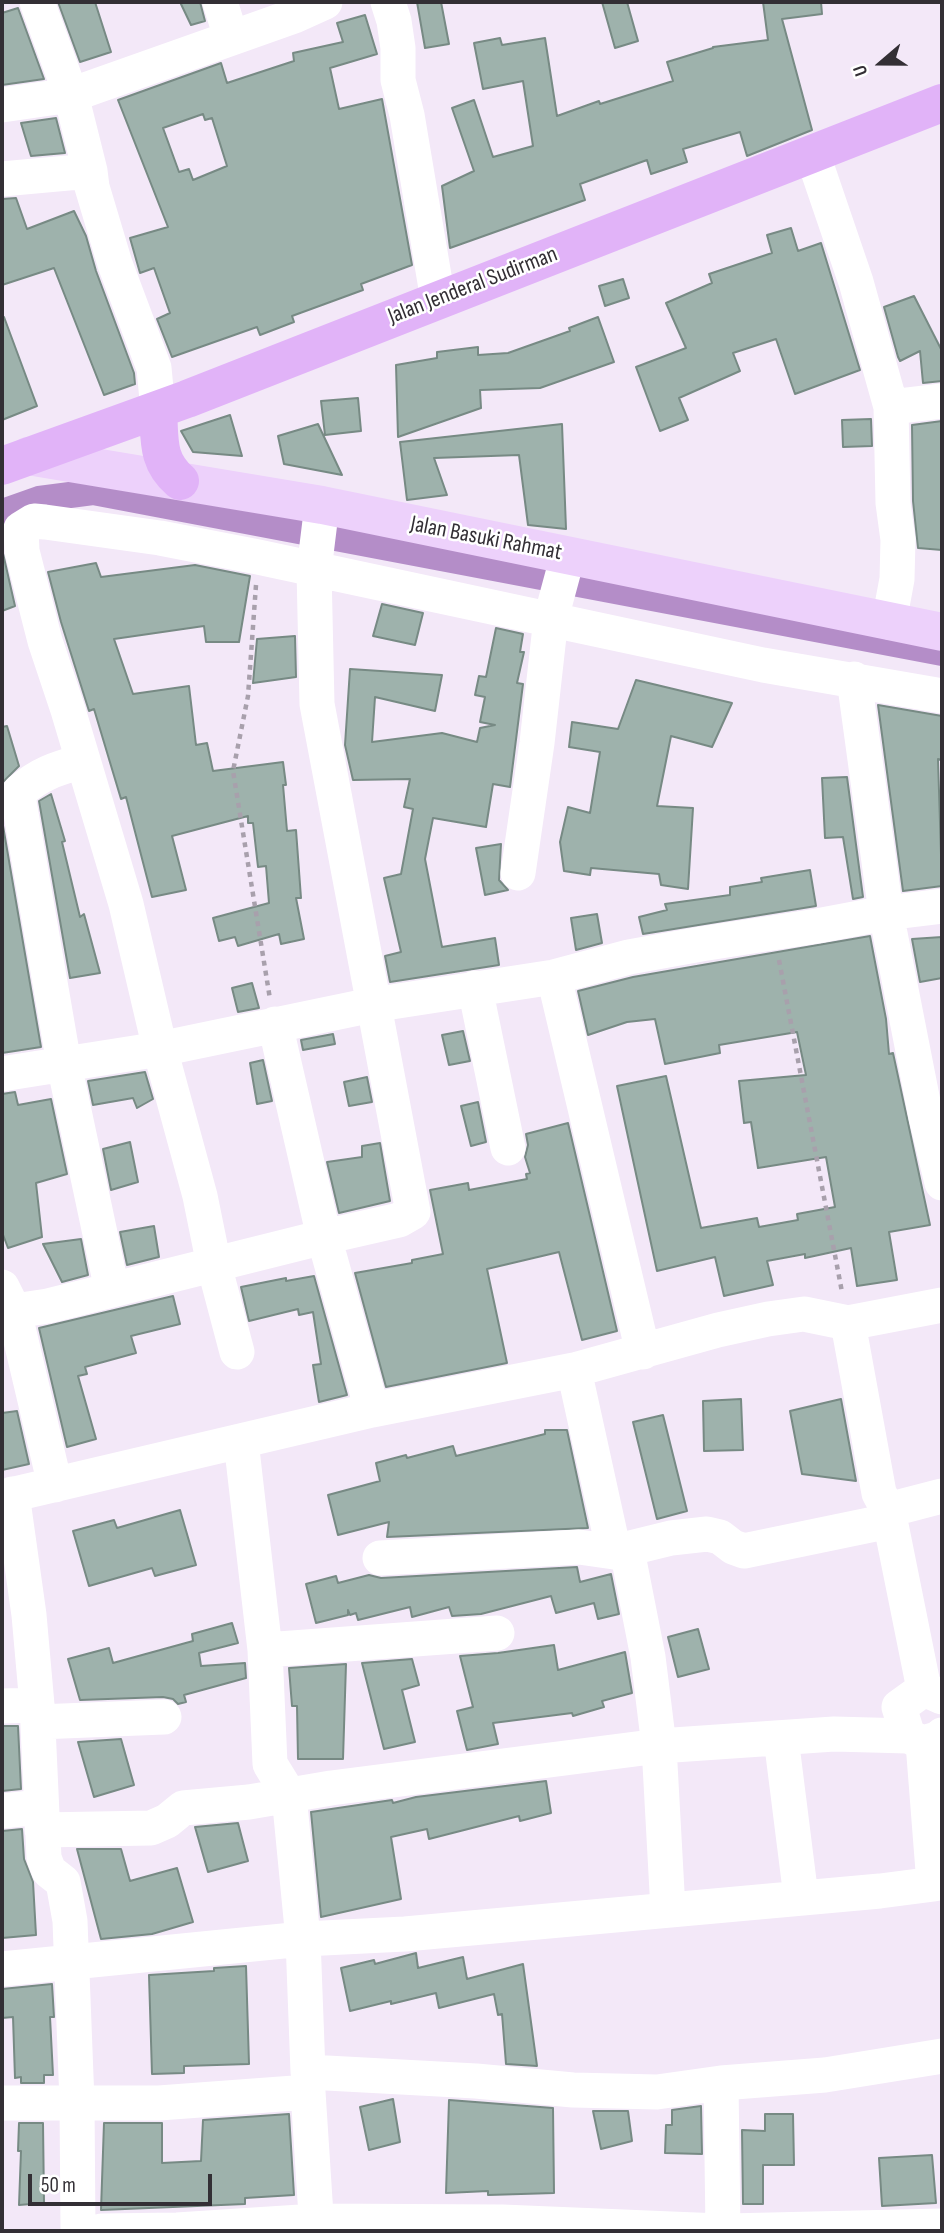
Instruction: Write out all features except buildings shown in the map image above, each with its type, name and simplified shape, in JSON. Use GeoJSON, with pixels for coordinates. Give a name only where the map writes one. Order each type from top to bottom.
{"type":"FeatureCollection","features":[{"type":"Feature","properties":{"kind":"highway","name":"Jalan Jenderal Sudirman"},"geometry":{"type":"LineString","coordinates":[[15,461],[158,410],[942,103]]}},
{"type":"Feature","properties":{"kind":"highway"},"geometry":{"type":"LineString","coordinates":[[158,410],[159,446],[164,463],[180,481]]}},
{"type":"Feature","properties":{"kind":"main road","name":"Jalan Basuki Rahmat"},"geometry":{"type":"LineString","coordinates":[[15,461],[180,481],[321,515],[565,566],[942,632]]}},
{"type":"Feature","properties":{"kind":"street"},"geometry":{"type":"LineString","coordinates":[[37,2],[71,95],[92,187],[153,368],[158,410]]}},
{"type":"Feature","properties":{"kind":"street"},"geometry":{"type":"LineString","coordinates":[[220,2],[231,37]]}},
{"type":"Feature","properties":{"kind":"street"},"geometry":{"type":"LineString","coordinates":[[2,105],[71,95],[294,16],[325,2]]}},
{"type":"Feature","properties":{"kind":"street"},"geometry":{"type":"LineString","coordinates":[[388,2],[396,34],[400,93],[407,115],[439,300]]}},
{"type":"Feature","properties":{"kind":"street"},"geometry":{"type":"LineString","coordinates":[[812,153],[856,282],[891,407],[893,503],[898,540],[897,579],[889,622]]}},
{"type":"Feature","properties":{"kind":"street"},"geometry":{"type":"LineString","coordinates":[[2,179],[90,171]]}},
{"type":"Feature","properties":{"kind":"street"},"geometry":{"type":"LineString","coordinates":[[891,407],[942,401]]}},
{"type":"Feature","properties":{"kind":"street"},"geometry":{"type":"LineString","coordinates":[[55,1485],[6,1304],[48,1306],[399,1220],[413,1212],[317,704],[314,570],[321,515]]}},
{"type":"Feature","properties":{"kind":"street"},"geometry":{"type":"LineString","coordinates":[[237,1352],[126,904],[45,641],[22,551],[21,529],[34,521],[160,538],[551,618],[763,665],[942,696]]}},
{"type":"Feature","properties":{"kind":"street"},"geometry":{"type":"LineString","coordinates":[[518,873],[537,743],[551,618],[565,566]]}},
{"type":"Feature","properties":{"kind":"street"},"geometry":{"type":"LineString","coordinates":[[854,679],[886,913],[928,1051],[942,1183]]}},
{"type":"Feature","properties":{"kind":"street"},"geometry":{"type":"LineString","coordinates":[[83,761],[34,778],[20,791],[21,814],[64,1064],[112,1290]]}},
{"type":"Feature","properties":{"kind":"street"},"geometry":{"type":"LineString","coordinates":[[2,1074],[160,1049],[372,1005],[554,977],[629,957],[942,906]]}},
{"type":"Feature","properties":{"kind":"street"},"geometry":{"type":"LineString","coordinates":[[554,977],[643,1353]]}},
{"type":"Feature","properties":{"kind":"street"},"geometry":{"type":"LineString","coordinates":[[475,988],[508,1148]]}},
{"type":"Feature","properties":{"kind":"street"},"geometry":{"type":"LineString","coordinates":[[275,1024],[324,1237],[372,1410]]}},
{"type":"Feature","properties":{"kind":"street"},"geometry":{"type":"LineString","coordinates":[[78,2231],[77,2102],[67,1899],[61,1878],[46,1867],[38,1714],[29,1615],[7,1495],[372,1410],[574,1370],[768,1319],[804,1314],[848,1323],[942,1305]]}},
{"type":"Feature","properties":{"kind":"street"},"geometry":{"type":"LineString","coordinates":[[2,1969],[303,1939],[418,1933],[938,1884],[924,1738],[900,1707],[933,1693],[927,1630],[889,1515],[879,1493],[848,1323]]}},
{"type":"Feature","properties":{"kind":"street"},"geometry":{"type":"LineString","coordinates":[[574,1370],[648,1657],[659,1746],[668,1910]]}},
{"type":"Feature","properties":{"kind":"street"},"geometry":{"type":"LineString","coordinates":[[241,1441],[265,1650],[270,1764],[289,1795],[303,1939],[317,2226]]}},
{"type":"Feature","properties":{"kind":"street"},"geometry":{"type":"LineString","coordinates":[[380,1558],[579,1547],[620,1551],[671,1538],[707,1534],[720,1537],[744,1551],[889,1515],[942,1496]]}},
{"type":"Feature","properties":{"kind":"street"},"geometry":{"type":"LineString","coordinates":[[265,1650],[497,1633]]}},
{"type":"Feature","properties":{"kind":"street"},"geometry":{"type":"LineString","coordinates":[[2,1706],[38,1714],[164,1717]]}},
{"type":"Feature","properties":{"kind":"street"},"geometry":{"type":"LineString","coordinates":[[2,1811],[42,1819],[151,1828],[167,1821],[183,1808],[659,1746],[834,1734],[924,1738]]}},
{"type":"Feature","properties":{"kind":"street"},"geometry":{"type":"LineString","coordinates":[[781,1738],[801,1897]]}},
{"type":"Feature","properties":{"kind":"street"},"geometry":{"type":"LineString","coordinates":[[2,2103],[159,2103],[308,2082],[476,2081],[573,2090],[657,2092],[721,2083],[825,2075],[942,2056]]}},
{"type":"Feature","properties":{"kind":"street"},"geometry":{"type":"LineString","coordinates":[[721,2083],[724,2231]]}},
{"type":"Feature","properties":{"kind":"street"},"geometry":{"type":"LineString","coordinates":[[101,2231],[502,2222],[724,2231],[942,2226]]}},
{"type":"Feature","properties":{"kind":"path"},"geometry":{"type":"LineString","coordinates":[[258,557],[248,696],[233,771],[275,1024]]}},
{"type":"Feature","properties":{"kind":"path"},"geometry":{"type":"LineString","coordinates":[[773,932],[848,1323]]}},
{"type":"Feature","properties":{"kind":"waterway"},"geometry":{"type":"LineString","coordinates":[[2,512],[39,499],[93,492],[942,653]]}}]}
